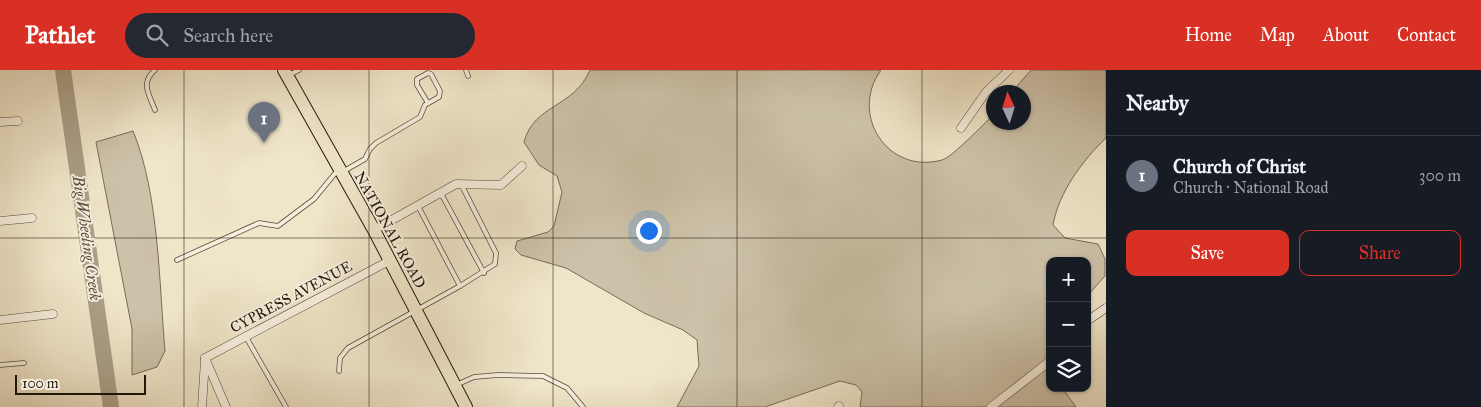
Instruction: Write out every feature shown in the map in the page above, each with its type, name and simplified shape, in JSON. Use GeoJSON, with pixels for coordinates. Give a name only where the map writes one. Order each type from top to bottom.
{"type":"FeatureCollection","features":[{"type":"Feature","properties":{"kind":"main road","name":"NATIONAL ROAD"},"geometry":{"type":"LineString","coordinates":[[285,73],[374,230],[466,407]]}},
{"type":"Feature","properties":{"kind":"street"},"geometry":{"type":"LineString","coordinates":[[962,128],[986,92],[1008,70]]}},
{"type":"Feature","properties":{"kind":"street"},"geometry":{"type":"LineString","coordinates":[[0,122],[18,121]]}},
{"type":"Feature","properties":{"kind":"street"},"geometry":{"type":"LineString","coordinates":[[374,230],[456,184],[501,184],[522,166]]}},
{"type":"Feature","properties":{"kind":"street"},"geometry":{"type":"LineString","coordinates":[[0,221],[32,218]]}},
{"type":"Feature","properties":{"kind":"street","name":"CYPRESS AVENUE"},"geometry":{"type":"LineString","coordinates":[[205,358],[389,261]]}},
{"type":"Feature","properties":{"kind":"street"},"geometry":{"type":"LineString","coordinates":[[1091,318],[1106,308]]}},
{"type":"Feature","properties":{"kind":"street"},"geometry":{"type":"LineString","coordinates":[[0,320],[53,314]]}},
{"type":"Feature","properties":{"kind":"street"},"geometry":{"type":"LineString","coordinates":[[202,407],[205,358]]}},
{"type":"Feature","properties":{"kind":"street"},"geometry":{"type":"LineString","coordinates":[[205,358],[226,407]]}},
{"type":"Feature","properties":{"kind":"street"},"geometry":{"type":"LineString","coordinates":[[991,407],[1046,364]]}},
{"type":"Feature","properties":{"kind":"lane"},"geometry":{"type":"LineString","coordinates":[[155,70],[147,77],[145,86],[155,110]]}},
{"type":"Feature","properties":{"kind":"lane"},"geometry":{"type":"LineString","coordinates":[[285,73],[299,70]]}},
{"type":"Feature","properties":{"kind":"lane"},"geometry":{"type":"LineString","coordinates":[[466,70],[468,76]]}},
{"type":"Feature","properties":{"kind":"lane"},"geometry":{"type":"LineString","coordinates":[[177,260],[259,223],[278,226],[314,199],[339,171],[365,159],[376,143],[420,117],[428,103],[438,97],[440,91],[431,74],[428,73],[417,79],[417,85],[428,103]]}},
{"type":"Feature","properties":{"kind":"lane"},"geometry":{"type":"LineString","coordinates":[[340,371],[340,358],[348,348],[484,273],[495,264],[497,258],[461,184]]}},
{"type":"Feature","properties":{"kind":"lane"},"geometry":{"type":"LineString","coordinates":[[438,194],[442,197],[484,273]]}},
{"type":"Feature","properties":{"kind":"lane"},"geometry":{"type":"LineString","coordinates":[[418,206],[460,286]]}},
{"type":"Feature","properties":{"kind":"lane"},"geometry":{"type":"LineString","coordinates":[[246,337],[286,407]]}},
{"type":"Feature","properties":{"kind":"lane"},"geometry":{"type":"LineString","coordinates":[[0,365],[24,363]]}},
{"type":"Feature","properties":{"kind":"lane"},"geometry":{"type":"LineString","coordinates":[[454,386],[474,377],[498,375],[544,376],[568,388],[583,407]]}},
{"type":"Feature","properties":{"kind":"shaded area"},"geometry":{"type":"Polygon","coordinates":[[[590,70],[881,70],[872,87],[869,105],[872,122],[879,137],[890,150],[905,158],[922,162],[946,158],[986,122],[986,130],[1031,130],[1031,85],[1018,85],[1031,70],[1106,70],[1106,138],[1080,167],[1066,189],[1060,201],[1053,225],[1065,238],[1098,244],[1105,259],[1105,276],[1091,292],[1091,257],[1046,257],[1046,392],[1065,392],[1076,407],[860,407],[862,392],[856,385],[840,381],[765,407],[677,407],[699,366],[697,340],[683,330],[644,313],[566,268],[521,255],[515,249],[517,241],[548,232],[554,226],[562,192],[557,176],[539,165],[524,142],[536,120],[574,92],[590,70]]]}},
{"type":"Feature","properties":{"kind":"shaded area"},"geometry":{"type":"Polygon","coordinates":[[[133,131],[142,156],[153,210],[165,351],[157,367],[132,375],[132,329],[96,142],[133,131]]]}},
{"type":"Feature","properties":{"kind":"waterway","name":"Big Wheeling Creek"},"geometry":{"type":"LineString","coordinates":[[63,70],[111,407]]}},
{"type":"Feature","properties":{"kind":"place","name":"Church of Christ"},"geometry":{"type":"Point","coordinates":[264,143]}}]}
